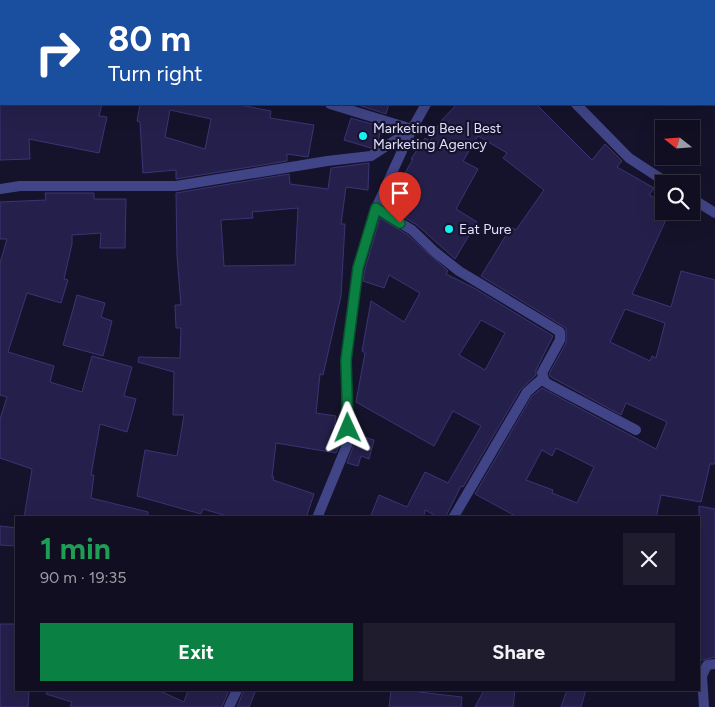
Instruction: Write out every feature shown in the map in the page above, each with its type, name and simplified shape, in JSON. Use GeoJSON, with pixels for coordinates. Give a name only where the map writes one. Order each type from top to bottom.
{"type":"FeatureCollection","features":[{"type":"Feature","properties":{"kind":"street"},"geometry":{"type":"LineString","coordinates":[[333,105],[412,129]]}},
{"type":"Feature","properties":{"kind":"street"},"geometry":{"type":"LineString","coordinates":[[318,516],[347,445],[346,360],[358,268],[376,208],[412,129],[425,105]]}},
{"type":"Feature","properties":{"kind":"street"},"geometry":{"type":"LineString","coordinates":[[577,105],[629,158],[655,175]]}},
{"type":"Feature","properties":{"kind":"street"},"geometry":{"type":"LineString","coordinates":[[0,189],[28,185],[176,186],[327,161],[371,156],[412,129]]}},
{"type":"Feature","properties":{"kind":"street"},"geometry":{"type":"LineString","coordinates":[[700,204],[715,213]]}},
{"type":"Feature","properties":{"kind":"street"},"geometry":{"type":"LineString","coordinates":[[376,208],[412,230],[434,252],[459,270],[560,332],[560,340],[542,373],[543,378],[559,390],[636,430]]}},
{"type":"Feature","properties":{"kind":"street"},"geometry":{"type":"LineString","coordinates":[[454,516],[526,392],[543,378]]}},
{"type":"Feature","properties":{"kind":"street"},"geometry":{"type":"LineString","coordinates":[[704,707],[702,676],[707,665],[715,664]]}},
{"type":"Feature","properties":{"kind":"street"},"geometry":{"type":"LineString","coordinates":[[230,707],[238,691]]}},
{"type":"Feature","properties":{"kind":"building"},"geometry":{"type":"Polygon","coordinates":[[[0,105],[102,105],[99,116],[107,117],[99,153],[29,139],[30,159],[0,160],[0,105]]]}},
{"type":"Feature","properties":{"kind":"building"},"geometry":{"type":"Polygon","coordinates":[[[140,105],[240,105],[271,111],[270,118],[314,125],[308,157],[287,154],[287,161],[176,179],[176,170],[143,173],[140,122],[137,121],[140,105]],[[170,110],[165,137],[205,149],[211,119],[170,110]]]}},
{"type":"Feature","properties":{"kind":"building"},"geometry":{"type":"Polygon","coordinates":[[[358,105],[389,105],[386,114],[358,105]]]}},
{"type":"Feature","properties":{"kind":"building"},"geometry":{"type":"Polygon","coordinates":[[[456,105],[537,105],[592,160],[605,144],[622,161],[617,167],[654,188],[649,195],[655,198],[655,220],[666,220],[632,294],[671,307],[681,271],[715,280],[715,464],[710,464],[701,502],[661,495],[656,516],[515,516],[475,494],[532,396],[542,388],[656,449],[667,422],[626,403],[621,415],[551,377],[549,374],[566,343],[566,328],[481,276],[511,227],[516,230],[544,190],[503,158],[507,153],[478,136],[463,161],[478,169],[456,209],[477,222],[455,259],[417,225],[386,206],[413,159],[411,159],[425,138],[430,141],[440,122],[456,105]],[[625,309],[610,342],[650,361],[652,356],[656,358],[665,323],[625,309]],[[556,448],[552,456],[542,450],[526,480],[553,490],[552,493],[577,503],[594,467],[556,448]]]}},
{"type":"Feature","properties":{"kind":"building","name":"Marketing Bee | Best Marketing Agency"},"geometry":{"type":"Polygon","coordinates":[[[351,118],[382,127],[377,144],[371,148],[344,140],[351,118]]]}},
{"type":"Feature","properties":{"kind":"building"},"geometry":{"type":"Polygon","coordinates":[[[369,163],[368,190],[346,187],[341,224],[345,224],[341,296],[323,375],[320,374],[316,413],[336,416],[334,428],[340,430],[340,444],[336,453],[276,443],[273,480],[314,494],[307,516],[227,516],[203,509],[201,514],[137,496],[145,450],[177,456],[184,415],[173,415],[174,372],[138,362],[139,357],[180,358],[181,328],[176,328],[175,305],[181,305],[177,256],[176,193],[289,174],[290,184],[328,189],[331,168],[369,163]],[[298,208],[252,212],[253,218],[221,220],[224,266],[295,265],[298,208]]]}},
{"type":"Feature","properties":{"kind":"building"},"geometry":{"type":"Polygon","coordinates":[[[45,193],[94,193],[94,199],[126,199],[125,248],[100,248],[101,233],[72,235],[72,244],[64,279],[68,280],[61,303],[27,293],[8,352],[54,366],[50,382],[82,392],[92,356],[132,367],[124,396],[136,399],[127,432],[100,424],[91,475],[94,475],[91,498],[148,512],[147,516],[24,516],[32,469],[0,458],[0,419],[7,397],[0,395],[0,263],[7,239],[0,239],[0,202],[46,200],[45,193]]]}},
{"type":"Feature","properties":{"kind":"building"},"geometry":{"type":"Polygon","coordinates":[[[380,218],[408,235],[448,271],[446,274],[474,288],[553,336],[536,370],[536,375],[521,389],[463,487],[461,486],[446,516],[436,516],[425,510],[424,515],[426,516],[371,516],[379,495],[407,507],[425,472],[448,483],[481,426],[453,411],[434,446],[356,402],[365,353],[362,351],[371,301],[404,322],[420,293],[389,275],[384,288],[363,281],[380,218]],[[481,320],[459,355],[485,370],[505,333],[481,320]]]}},
{"type":"Feature","properties":{"kind":"building"},"geometry":{"type":"Polygon","coordinates":[[[77,295],[105,303],[101,317],[112,321],[103,356],[63,345],[77,295]]]}},
{"type":"Feature","properties":{"kind":"building"},"geometry":{"type":"Polygon","coordinates":[[[354,434],[374,440],[369,459],[361,456],[358,466],[347,463],[353,447],[354,434]]]}},
{"type":"Feature","properties":{"kind":"building"},"geometry":{"type":"Polygon","coordinates":[[[699,506],[715,509],[715,657],[703,660],[700,660],[699,506]]]}},
{"type":"Feature","properties":{"kind":"building"},"geometry":{"type":"Polygon","coordinates":[[[0,526],[15,528],[15,546],[0,545],[0,526]]]}},
{"type":"Feature","properties":{"kind":"building"},"geometry":{"type":"Polygon","coordinates":[[[0,624],[15,624],[15,691],[29,691],[28,707],[0,707],[0,624]]]}},
{"type":"Feature","properties":{"kind":"building"},"geometry":{"type":"Polygon","coordinates":[[[47,691],[160,691],[184,702],[188,691],[229,691],[222,707],[70,707],[72,702],[46,694],[47,691]]]}},
{"type":"Feature","properties":{"kind":"building"},"geometry":{"type":"Polygon","coordinates":[[[244,691],[256,691],[249,707],[237,707],[244,691]]]}},
{"type":"Feature","properties":{"kind":"building"},"geometry":{"type":"Polygon","coordinates":[[[391,691],[420,691],[462,697],[461,707],[389,707],[391,691]]]}},
{"type":"Feature","properties":{"kind":"building"},"geometry":{"type":"Polygon","coordinates":[[[483,691],[515,691],[513,707],[475,707],[483,691]]]}},
{"type":"Feature","properties":{"kind":"building"},"geometry":{"type":"Polygon","coordinates":[[[567,691],[586,691],[581,707],[561,707],[567,691]]]}},
{"type":"Feature","properties":{"kind":"place","name":"Marketing Bee | Best Marketing Agency"},"geometry":{"type":"Point","coordinates":[363,136]}},
{"type":"Feature","properties":{"kind":"place","name":"Eat Pure"},"geometry":{"type":"Point","coordinates":[449,229]}},
{"type":"Feature","properties":{"kind":"route"},"geometry":{"type":"LineString","coordinates":[[348,428],[346,360],[358,268],[376,208],[400,223]]}}]}
